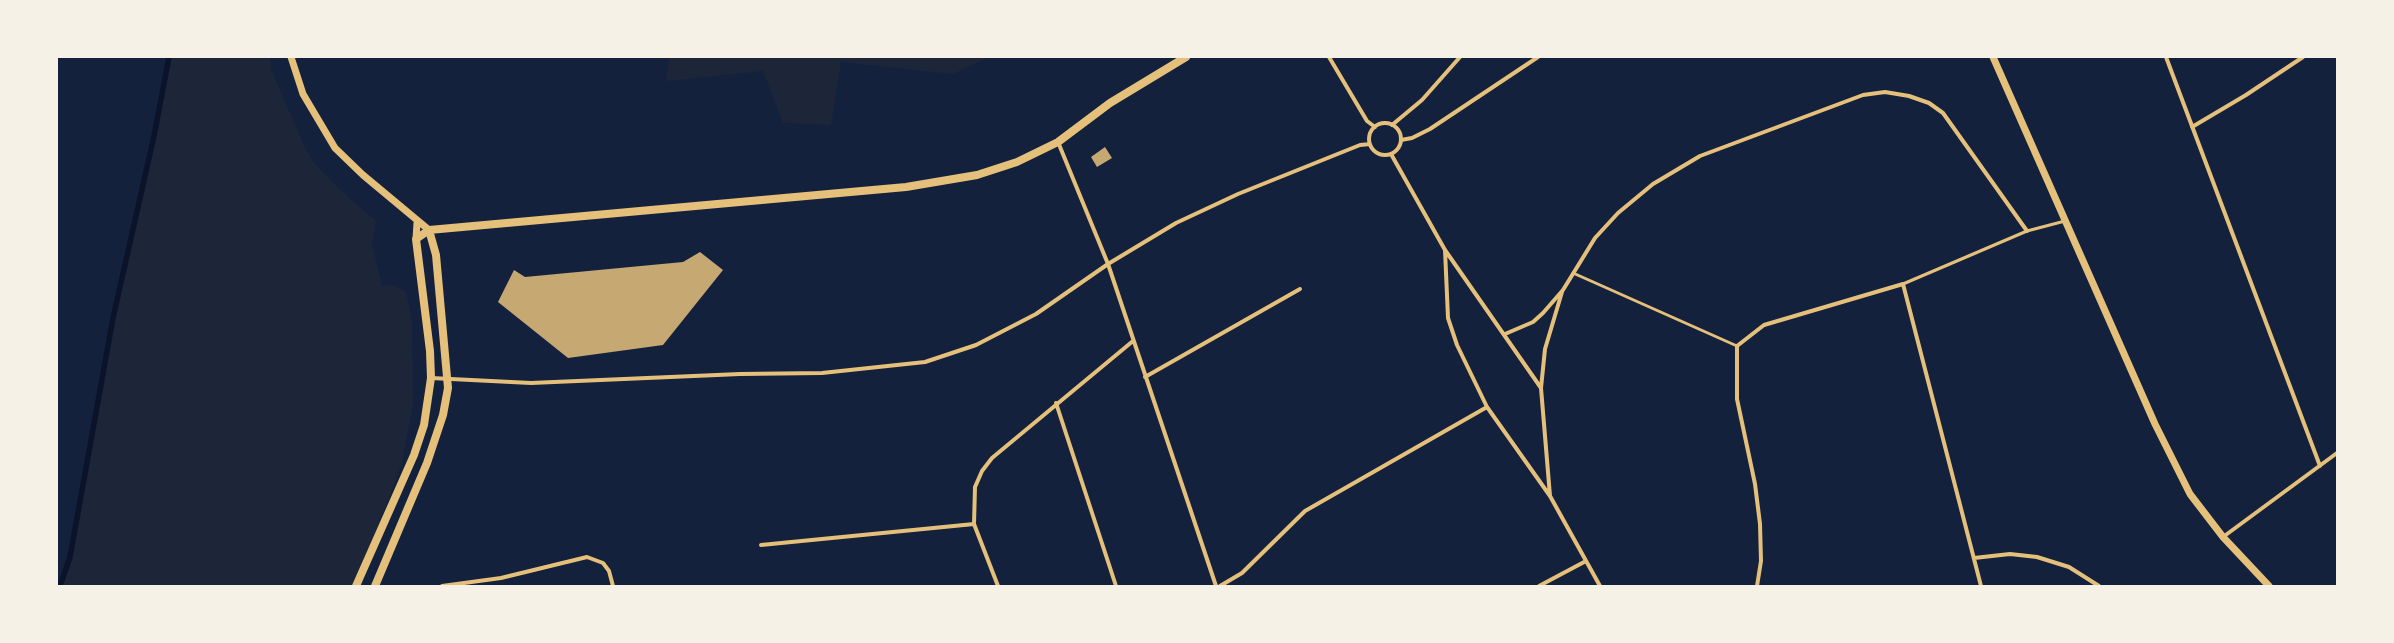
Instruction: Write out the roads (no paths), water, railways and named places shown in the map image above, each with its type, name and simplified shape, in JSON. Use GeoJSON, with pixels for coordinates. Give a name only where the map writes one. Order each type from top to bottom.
{"type":"FeatureCollection","features":[{"type":"Feature","properties":{"kind":"main road"},"geometry":{"type":"LineString","coordinates":[[356,586],[414,455],[424,425],[431,378],[430,351],[416,239],[429,230],[906,187],[977,175],[1017,162],[1058,142],[1110,103],[1186,57]]}},
{"type":"Feature","properties":{"kind":"main road"},"geometry":{"type":"LineString","coordinates":[[375,586],[427,463],[443,415],[449,378],[436,255],[429,230]]}},
{"type":"Feature","properties":{"kind":"street"},"geometry":{"type":"LineString","coordinates":[[291,57],[303,94],[335,148],[362,176],[417,223],[429,230]]}},
{"type":"Feature","properties":{"kind":"street"},"geometry":{"type":"LineString","coordinates":[[1329,57],[1367,121],[1375,127]]}},
{"type":"Feature","properties":{"kind":"street"},"geometry":{"type":"LineString","coordinates":[[1392,125],[1422,100],[1460,57]]}},
{"type":"Feature","properties":{"kind":"street"},"geometry":{"type":"LineString","coordinates":[[1401,140],[1412,138],[1430,129],[1538,57]]}},
{"type":"Feature","properties":{"kind":"street"},"geometry":{"type":"LineString","coordinates":[[1993,57],[2154,424],[2190,494],[2223,537],[2269,586]]}},
{"type":"Feature","properties":{"kind":"street"},"geometry":{"type":"LineString","coordinates":[[2166,57],[2320,466]]}},
{"type":"Feature","properties":{"kind":"street"},"geometry":{"type":"LineString","coordinates":[[2192,127],[2246,95],[2303,57]]}},
{"type":"Feature","properties":{"kind":"street"},"geometry":{"type":"LineString","coordinates":[[1505,334],[1534,322],[1563,290],[1596,238],[1618,213],[1653,184],[1700,156],[1863,95],[1885,92],[1909,96],[1929,103],[1943,113],[2026,231]]}},
{"type":"Feature","properties":{"kind":"street"},"geometry":{"type":"LineString","coordinates":[[1383,123],[1392,125],[1399,131],[1401,140],[1396,150],[1391,154],[1376,152],[1370,144],[1370,135],[1375,127],[1383,123]]}},
{"type":"Feature","properties":{"kind":"street"},"geometry":{"type":"LineString","coordinates":[[1058,142],[1108,264],[1216,586]]}},
{"type":"Feature","properties":{"kind":"street"},"geometry":{"type":"LineString","coordinates":[[431,378],[530,383],[740,374],[822,373],[925,362],[976,345],[1036,314],[1108,264],[1176,223],[1238,194],[1360,145],[1370,144]]}},
{"type":"Feature","properties":{"kind":"street"},"geometry":{"type":"LineString","coordinates":[[1391,154],[1445,250],[1505,334],[1541,388]]}},
{"type":"Feature","properties":{"kind":"street"},"geometry":{"type":"LineString","coordinates":[[416,239],[417,223]]}},
{"type":"Feature","properties":{"kind":"street"},"geometry":{"type":"LineString","coordinates":[[1445,250],[1448,318],[1457,345],[1487,407],[1550,496],[1600,586]]}},
{"type":"Feature","properties":{"kind":"street"},"geometry":{"type":"LineString","coordinates":[[1757,586],[1761,561],[1760,524],[1755,484],[1737,399],[1737,346],[1764,325],[1903,284],[1981,586]]}},
{"type":"Feature","properties":{"kind":"street"},"geometry":{"type":"LineString","coordinates":[[1145,377],[1300,289]]}},
{"type":"Feature","properties":{"kind":"street"},"geometry":{"type":"LineString","coordinates":[[1550,496],[1541,388],[1545,349],[1563,290]]}},
{"type":"Feature","properties":{"kind":"street"},"geometry":{"type":"LineString","coordinates":[[998,586],[974,524],[976,487],[982,471],[992,458],[1056,403],[1134,341]]}},
{"type":"Feature","properties":{"kind":"street"},"geometry":{"type":"LineString","coordinates":[[1056,403],[1116,586]]}},
{"type":"Feature","properties":{"kind":"street"},"geometry":{"type":"LineString","coordinates":[[1220,586],[1242,573],[1305,511],[1487,407]]}},
{"type":"Feature","properties":{"kind":"street"},"geometry":{"type":"LineString","coordinates":[[2223,537],[2337,454]]}},
{"type":"Feature","properties":{"kind":"street"},"geometry":{"type":"LineString","coordinates":[[761,546],[974,524]]}},
{"type":"Feature","properties":{"kind":"street"},"geometry":{"type":"LineString","coordinates":[[1974,558],[2010,554],[2037,557],[2069,567],[2095,582],[2099,586]]}},
{"type":"Feature","properties":{"kind":"street"},"geometry":{"type":"LineString","coordinates":[[442,586],[501,578],[587,557],[603,563],[610,571],[613,586]]}},
{"type":"Feature","properties":{"kind":"street"},"geometry":{"type":"LineString","coordinates":[[1539,586],[1586,561]]}},
{"type":"Feature","properties":{"kind":"lane"},"geometry":{"type":"LineString","coordinates":[[1903,284],[2026,231],[2066,221]]}},
{"type":"Feature","properties":{"kind":"lane"},"geometry":{"type":"LineString","coordinates":[[1573,273],[1737,346]]}},
{"type":"Feature","properties":{"kind":"waterway"},"geometry":{"type":"LineString","coordinates":[[60,586],[70,557],[113,318],[154,136],[169,57]]}}]}
